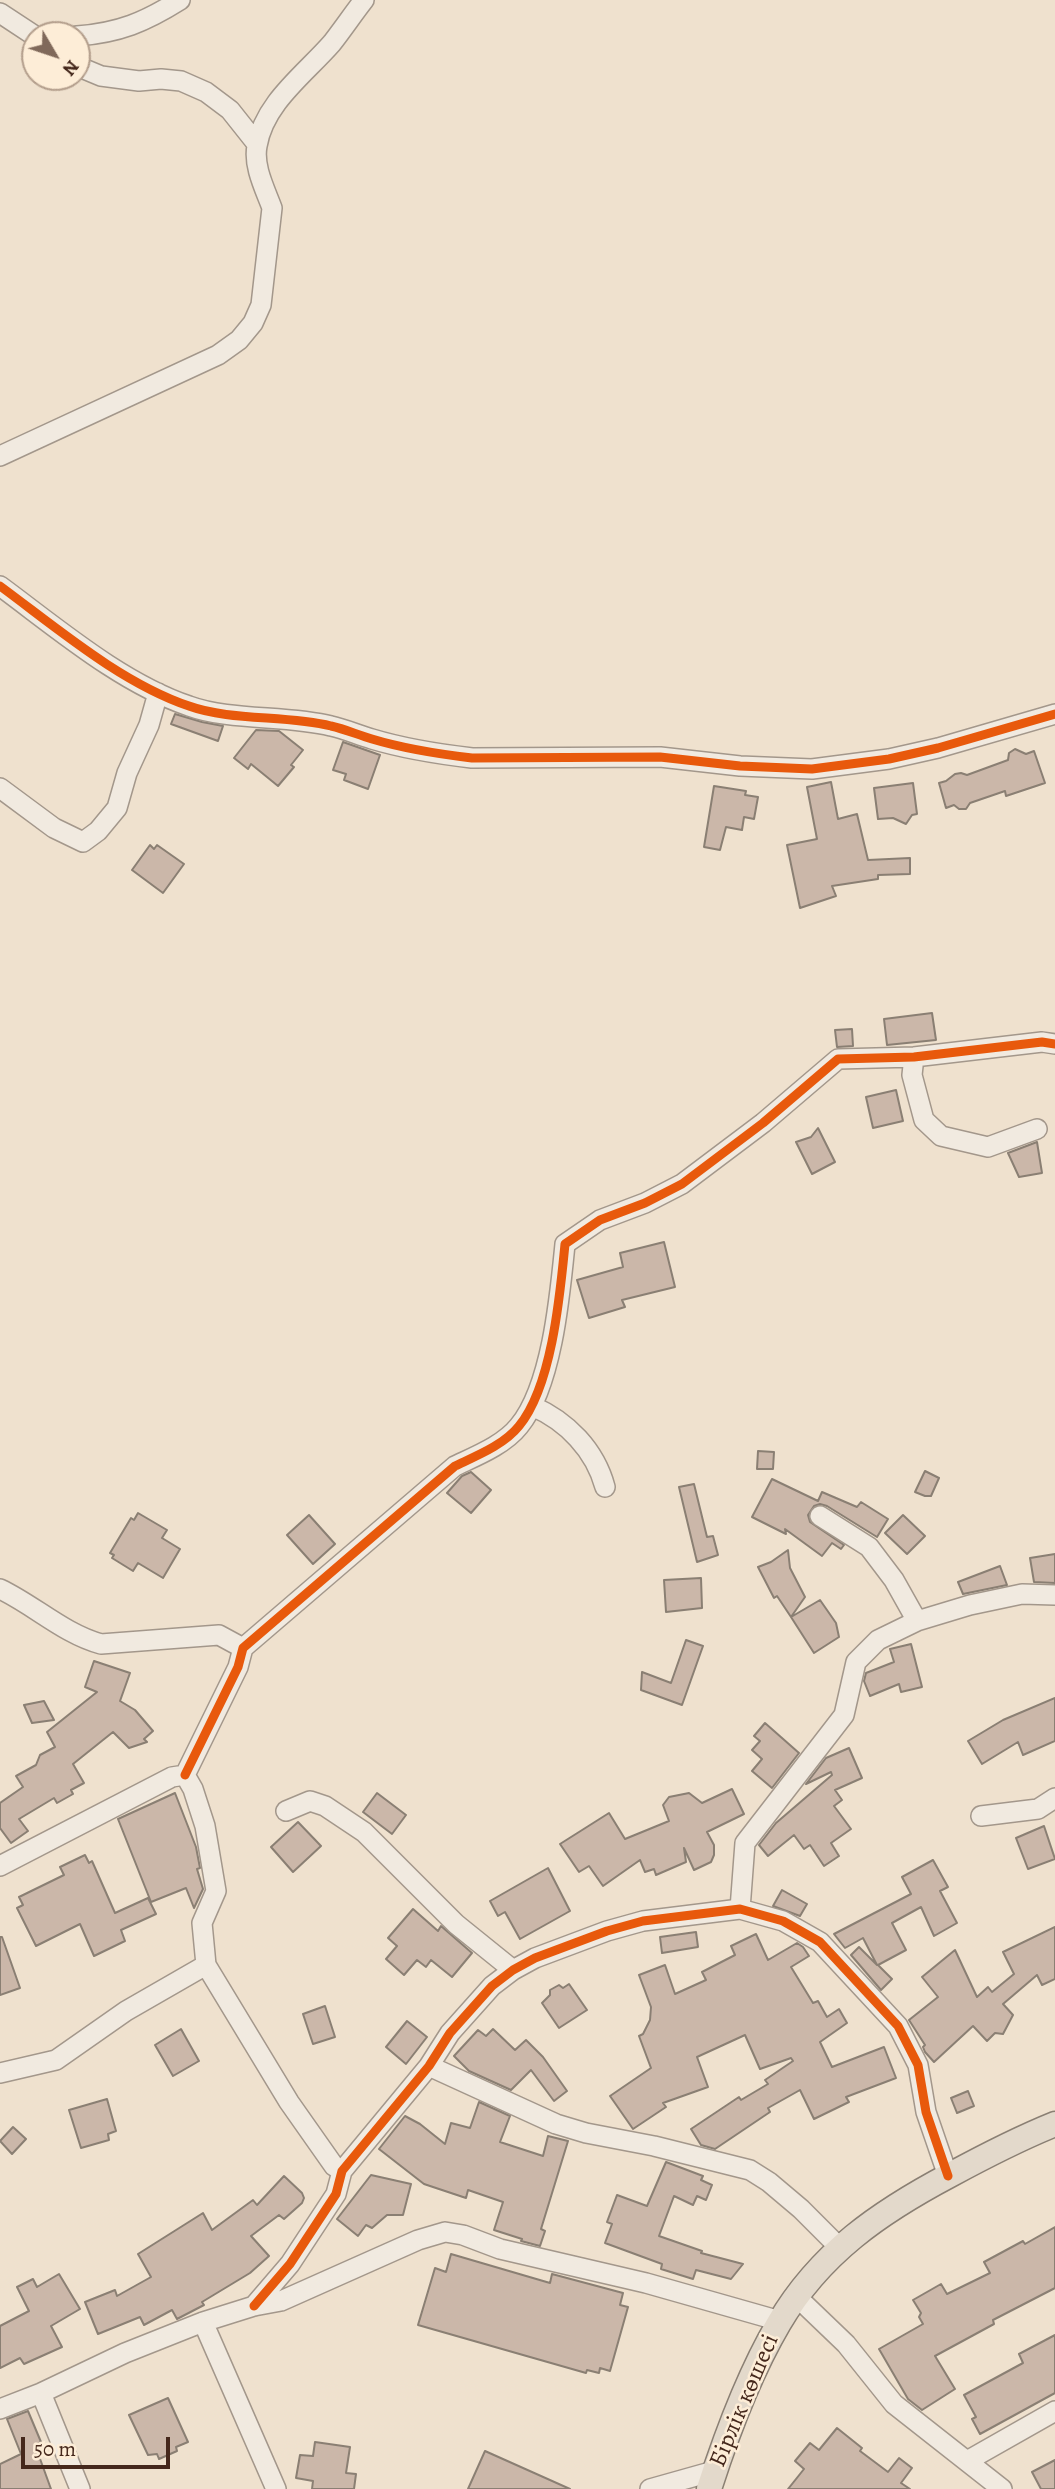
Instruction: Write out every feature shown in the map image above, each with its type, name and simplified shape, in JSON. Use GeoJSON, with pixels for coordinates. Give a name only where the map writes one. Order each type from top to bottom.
{"type":"FeatureCollection","features":[{"type":"Feature","properties":{"kind":"main road","name":"Бірлік көшесі"},"geometry":{"type":"LineString","coordinates":[[712,2480],[758,2362],[780,2321],[822,2265],[890,2208],[1011,2141],[1055,2124]]}},
{"type":"Feature","properties":{"kind":"street"},"geometry":{"type":"LineString","coordinates":[[91,35],[133,26],[156,16],[180,0]]}},
{"type":"Feature","properties":{"kind":"street"},"geometry":{"type":"LineString","coordinates":[[0,456],[218,355],[239,340],[253,323],[261,304],[272,208],[256,158],[257,144],[269,115],[292,85],[331,44],[364,0]]}},
{"type":"Feature","properties":{"kind":"street"},"geometry":{"type":"LineString","coordinates":[[0,13],[21,25]]}},
{"type":"Feature","properties":{"kind":"street"},"geometry":{"type":"LineString","coordinates":[[91,72],[101,76],[139,81],[181,81],[206,92],[230,110],[257,144]]}},
{"type":"Feature","properties":{"kind":"street"},"geometry":{"type":"LineString","coordinates":[[0,586],[56,630],[112,667],[158,693],[190,707],[332,726],[373,740],[441,755],[472,758],[660,757],[813,769],[888,759],[984,736],[1055,714]]}},
{"type":"Feature","properties":{"kind":"street"},"geometry":{"type":"LineString","coordinates":[[0,788],[54,828],[83,842],[98,831],[117,808],[127,773],[149,725],[158,693]]}},
{"type":"Feature","properties":{"kind":"street"},"geometry":{"type":"LineString","coordinates":[[185,1775],[239,1667],[243,1648],[455,1466],[476,1457],[518,1427],[532,1406],[540,1386],[559,1305],[565,1244],[600,1220],[645,1203],[681,1184],[763,1123],[838,1059],[914,1057],[1042,1042],[1055,1044]]}},
{"type":"Feature","properties":{"kind":"street"},"geometry":{"type":"LineString","coordinates":[[914,1057],[912,1075],[924,1120],[941,1136],[988,1147],[1037,1129]]}},
{"type":"Feature","properties":{"kind":"street"},"geometry":{"type":"LineString","coordinates":[[532,1406],[550,1413],[587,1447],[600,1470],[604,1487]]}},
{"type":"Feature","properties":{"kind":"street"},"geometry":{"type":"LineString","coordinates":[[820,1517],[869,1546],[894,1580],[917,1621]]}},
{"type":"Feature","properties":{"kind":"street"},"geometry":{"type":"LineString","coordinates":[[0,1589],[22,1599],[84,1639],[101,1644],[219,1635],[243,1648]]}},
{"type":"Feature","properties":{"kind":"street"},"geometry":{"type":"LineString","coordinates":[[740,1909],[745,1843],[844,1715],[856,1662],[878,1640],[917,1621],[970,1605],[1022,1594],[1055,1595]]}},
{"type":"Feature","properties":{"kind":"street"},"geometry":{"type":"LineString","coordinates":[[0,1866],[172,1777],[185,1775]]}},
{"type":"Feature","properties":{"kind":"street"},"geometry":{"type":"LineString","coordinates":[[185,1775],[193,1789],[205,1826],[216,1891],[202,1923],[206,1965],[289,2102],[334,2166],[342,2171]]}},
{"type":"Feature","properties":{"kind":"street"},"geometry":{"type":"LineString","coordinates":[[981,1816],[1038,1809],[1055,1798]]}},
{"type":"Feature","properties":{"kind":"street"},"geometry":{"type":"LineString","coordinates":[[286,1811],[310,1801],[326,1806],[364,1832],[456,1924],[513,1970]]}},
{"type":"Feature","properties":{"kind":"street"},"geometry":{"type":"LineString","coordinates":[[254,2306],[290,2264],[336,2194],[342,2171],[429,2066],[450,2033],[492,1986],[535,1958],[607,1931],[643,1922],[740,1909],[783,1921],[820,1942],[898,2026],[918,2065],[926,2112],[947,2176]]}},
{"type":"Feature","properties":{"kind":"street"},"geometry":{"type":"LineString","coordinates":[[0,2073],[56,2060],[126,2011],[206,1965]]}},
{"type":"Feature","properties":{"kind":"street"},"geometry":{"type":"LineString","coordinates":[[429,2066],[556,2124],[750,2170],[801,2209],[840,2248]]}},
{"type":"Feature","properties":{"kind":"street"},"geometry":{"type":"LineString","coordinates":[[0,2409],[41,2393],[125,2353],[203,2322],[254,2306],[281,2301],[418,2240],[444,2232],[463,2235],[500,2249],[646,2283],[780,2321]]}},
{"type":"Feature","properties":{"kind":"street"},"geometry":{"type":"LineString","coordinates":[[797,2297],[846,2344],[894,2404],[1002,2489]]}},
{"type":"Feature","properties":{"kind":"street"},"geometry":{"type":"LineString","coordinates":[[203,2322],[276,2489]]}},
{"type":"Feature","properties":{"kind":"street"},"geometry":{"type":"LineString","coordinates":[[41,2393],[79,2489]]}},
{"type":"Feature","properties":{"kind":"street"},"geometry":{"type":"LineString","coordinates":[[967,2461],[1055,2411]]}},
{"type":"Feature","properties":{"kind":"street"},"geometry":{"type":"LineString","coordinates":[[654,2488],[712,2480]]}},
{"type":"Feature","properties":{"kind":"building"},"geometry":{"type":"Polygon","coordinates":[[[175,714],[223,726],[218,741],[171,724],[175,714]]]}},
{"type":"Feature","properties":{"kind":"building"},"geometry":{"type":"Polygon","coordinates":[[[256,730],[279,731],[303,750],[291,765],[294,767],[278,786],[251,764],[248,769],[234,758],[256,730]]]}},
{"type":"Feature","properties":{"kind":"building"},"geometry":{"type":"Polygon","coordinates":[[[343,742],[380,755],[368,789],[344,780],[346,774],[333,770],[343,742]]]}},
{"type":"Feature","properties":{"kind":"building"},"geometry":{"type":"Polygon","coordinates":[[[1015,749],[1026,754],[1034,751],[1045,783],[1006,796],[1005,791],[970,803],[966,809],[959,809],[954,805],[946,808],[939,783],[955,774],[967,775],[1008,760],[1009,753],[1015,749]]]}},
{"type":"Feature","properties":{"kind":"building"},"geometry":{"type":"Polygon","coordinates":[[[831,782],[838,819],[857,814],[868,860],[910,858],[910,874],[878,875],[878,879],[832,886],[836,896],[800,908],[787,845],[817,839],[807,787],[831,782]]]}},
{"type":"Feature","properties":{"kind":"building"},"geometry":{"type":"Polygon","coordinates":[[[913,783],[917,814],[912,815],[906,824],[893,818],[878,819],[874,788],[913,783]]]}},
{"type":"Feature","properties":{"kind":"building"},"geometry":{"type":"Polygon","coordinates":[[[714,786],[746,791],[745,795],[758,797],[754,819],[744,817],[742,830],[726,827],[720,850],[704,847],[714,786]]]}},
{"type":"Feature","properties":{"kind":"building"},"geometry":{"type":"Polygon","coordinates":[[[150,845],[154,849],[157,845],[184,864],[163,893],[132,870],[150,845]]]}},
{"type":"Feature","properties":{"kind":"building"},"geometry":{"type":"Polygon","coordinates":[[[932,1013],[936,1040],[887,1045],[884,1019],[932,1013]]]}},
{"type":"Feature","properties":{"kind":"building"},"geometry":{"type":"Polygon","coordinates":[[[852,1029],[853,1046],[837,1047],[835,1030],[852,1029]]]}},
{"type":"Feature","properties":{"kind":"building"},"geometry":{"type":"Polygon","coordinates":[[[896,1090],[903,1121],[873,1128],[866,1097],[896,1090]]]}},
{"type":"Feature","properties":{"kind":"building"},"geometry":{"type":"Polygon","coordinates":[[[818,1128],[835,1162],[812,1174],[796,1142],[811,1137],[818,1128]]]}},
{"type":"Feature","properties":{"kind":"building"},"geometry":{"type":"Polygon","coordinates":[[[1037,1142],[1042,1173],[1019,1177],[1008,1153],[1037,1142]]]}},
{"type":"Feature","properties":{"kind":"building"},"geometry":{"type":"Polygon","coordinates":[[[664,1242],[675,1287],[622,1300],[625,1307],[589,1318],[577,1280],[623,1267],[620,1253],[664,1242]]]}},
{"type":"Feature","properties":{"kind":"building"},"geometry":{"type":"Polygon","coordinates":[[[758,1451],[774,1452],[773,1469],[757,1469],[758,1451]]]}},
{"type":"Feature","properties":{"kind":"building"},"geometry":{"type":"Polygon","coordinates":[[[925,1471],[939,1478],[931,1496],[915,1492],[925,1471]]]}},
{"type":"Feature","properties":{"kind":"building"},"geometry":{"type":"Polygon","coordinates":[[[471,1472],[491,1490],[471,1513],[447,1493],[462,1476],[471,1472]]]}},
{"type":"Feature","properties":{"kind":"building"},"geometry":{"type":"Polygon","coordinates":[[[772,1479],[818,1501],[822,1492],[857,1507],[861,1502],[888,1519],[877,1537],[827,1506],[814,1506],[808,1515],[810,1522],[844,1545],[841,1549],[832,1543],[822,1556],[785,1529],[786,1534],[752,1517],[772,1479]]]}},
{"type":"Feature","properties":{"kind":"building"},"geometry":{"type":"Polygon","coordinates":[[[694,1484],[707,1537],[713,1536],[718,1555],[697,1562],[679,1487],[694,1484]]]}},
{"type":"Feature","properties":{"kind":"building"},"geometry":{"type":"Polygon","coordinates":[[[138,1513],[167,1530],[162,1538],[180,1549],[163,1578],[138,1563],[133,1571],[112,1558],[114,1555],[110,1553],[131,1518],[134,1520],[138,1513]]]}},
{"type":"Feature","properties":{"kind":"building"},"geometry":{"type":"Polygon","coordinates":[[[309,1515],[335,1544],[313,1564],[287,1535],[309,1515]]]}},
{"type":"Feature","properties":{"kind":"building"},"geometry":{"type":"Polygon","coordinates":[[[903,1515],[925,1536],[907,1554],[885,1533],[903,1515]]]}},
{"type":"Feature","properties":{"kind":"building"},"geometry":{"type":"Polygon","coordinates":[[[788,1550],[790,1568],[805,1597],[791,1617],[777,1596],[774,1598],[758,1567],[788,1550]]]}},
{"type":"Feature","properties":{"kind":"building"},"geometry":{"type":"Polygon","coordinates":[[[1055,1554],[1055,1583],[1034,1582],[1030,1558],[1055,1554]]]}},
{"type":"Feature","properties":{"kind":"building"},"geometry":{"type":"Polygon","coordinates":[[[1000,1566],[1007,1585],[963,1594],[958,1582],[1000,1566]]]}},
{"type":"Feature","properties":{"kind":"building"},"geometry":{"type":"Polygon","coordinates":[[[701,1578],[702,1608],[666,1612],[664,1580],[701,1578]]]}},
{"type":"Feature","properties":{"kind":"building"},"geometry":{"type":"Polygon","coordinates":[[[820,1600],[836,1623],[839,1637],[814,1653],[791,1617],[820,1600]]]}},
{"type":"Feature","properties":{"kind":"building"},"geometry":{"type":"Polygon","coordinates":[[[686,1640],[703,1646],[682,1705],[641,1690],[642,1672],[671,1683],[686,1640]]]}},
{"type":"Feature","properties":{"kind":"building"},"geometry":{"type":"Polygon","coordinates":[[[911,1644],[922,1687],[901,1692],[899,1684],[870,1696],[864,1681],[866,1673],[894,1662],[890,1649],[911,1644]]]}},
{"type":"Feature","properties":{"kind":"building"},"geometry":{"type":"Polygon","coordinates":[[[94,1661],[130,1673],[120,1701],[135,1710],[153,1731],[144,1739],[147,1742],[129,1748],[113,1732],[73,1764],[84,1783],[71,1790],[73,1794],[57,1803],[54,1798],[19,1819],[28,1831],[11,1843],[0,1828],[0,1803],[23,1787],[16,1776],[36,1765],[40,1755],[55,1747],[47,1732],[97,1692],[85,1687],[94,1661]]]}},
{"type":"Feature","properties":{"kind":"building"},"geometry":{"type":"Polygon","coordinates":[[[1055,1698],[1055,1741],[1023,1755],[1018,1742],[982,1764],[968,1741],[1003,1720],[1055,1698]]]}},
{"type":"Feature","properties":{"kind":"building"},"geometry":{"type":"Polygon","coordinates":[[[44,1701],[54,1720],[32,1723],[24,1705],[44,1701]]]}},
{"type":"Feature","properties":{"kind":"building"},"geometry":{"type":"Polygon","coordinates":[[[765,1723],[799,1753],[772,1788],[752,1771],[762,1759],[752,1750],[760,1741],[754,1736],[765,1723]]]}},
{"type":"Feature","properties":{"kind":"building"},"geometry":{"type":"Polygon","coordinates":[[[849,1748],[862,1778],[835,1790],[842,1800],[834,1806],[851,1829],[831,1843],[839,1856],[824,1866],[810,1845],[804,1849],[794,1835],[768,1856],[759,1845],[776,1823],[832,1775],[831,1772],[806,1784],[826,1758],[849,1748]]]}},
{"type":"Feature","properties":{"kind":"building"},"geometry":{"type":"Polygon","coordinates":[[[732,1789],[744,1814],[707,1832],[714,1845],[714,1855],[711,1862],[694,1870],[684,1848],[686,1862],[656,1875],[654,1869],[645,1872],[640,1860],[603,1886],[589,1866],[579,1872],[560,1844],[609,1813],[625,1839],[669,1821],[663,1805],[669,1797],[689,1793],[702,1803],[732,1789]]]}},
{"type":"Feature","properties":{"kind":"building"},"geometry":{"type":"Polygon","coordinates":[[[175,1793],[196,1847],[200,1868],[197,1869],[203,1889],[194,1908],[186,1888],[151,1902],[118,1819],[175,1793]]]}},
{"type":"Feature","properties":{"kind":"building"},"geometry":{"type":"Polygon","coordinates":[[[377,1793],[406,1815],[392,1834],[363,1812],[377,1793]]]}},
{"type":"Feature","properties":{"kind":"building"},"geometry":{"type":"Polygon","coordinates":[[[298,1822],[321,1846],[293,1872],[271,1847],[298,1822]]]}},
{"type":"Feature","properties":{"kind":"building"},"geometry":{"type":"Polygon","coordinates":[[[1044,1826],[1055,1859],[1028,1869],[1016,1838],[1044,1826]]]}},
{"type":"Feature","properties":{"kind":"building"},"geometry":{"type":"Polygon","coordinates":[[[85,1855],[89,1863],[92,1861],[115,1913],[148,1898],[156,1914],[121,1930],[125,1941],[94,1956],[80,1924],[36,1946],[17,1908],[23,1905],[19,1897],[64,1875],[60,1867],[85,1855]]]}},
{"type":"Feature","properties":{"kind":"building"},"geometry":{"type":"Polygon","coordinates":[[[933,1860],[948,1887],[940,1891],[957,1923],[934,1936],[921,1907],[892,1923],[906,1950],[878,1965],[892,1979],[881,1990],[851,1955],[859,1947],[877,1965],[863,1938],[845,1948],[834,1934],[911,1894],[902,1877],[933,1860]]]}},
{"type":"Feature","properties":{"kind":"building"},"geometry":{"type":"Polygon","coordinates":[[[548,1868],[570,1911],[520,1939],[505,1912],[498,1916],[490,1901],[548,1868]]]}},
{"type":"Feature","properties":{"kind":"building"},"geometry":{"type":"Polygon","coordinates":[[[782,1890],[807,1904],[800,1916],[773,1906],[782,1890]]]}},
{"type":"Feature","properties":{"kind":"building"},"geometry":{"type":"Polygon","coordinates":[[[413,1909],[438,1931],[441,1926],[472,1953],[452,1977],[431,1960],[426,1967],[417,1960],[404,1975],[386,1959],[397,1946],[388,1938],[413,1909]]]}},
{"type":"Feature","properties":{"kind":"building"},"geometry":{"type":"Polygon","coordinates":[[[1055,1927],[1055,1979],[1042,1985],[1037,1975],[1003,2004],[1013,2015],[1003,2034],[995,2033],[987,2041],[973,2026],[934,2062],[925,2052],[925,2045],[909,2020],[938,1997],[922,1977],[955,1950],[977,1997],[988,1987],[992,1992],[1014,1974],[1003,1952],[1055,1927]]]}},
{"type":"Feature","properties":{"kind":"building"},"geometry":{"type":"Polygon","coordinates":[[[696,1932],[698,1947],[662,1953],[660,1937],[696,1932]]]}},
{"type":"Feature","properties":{"kind":"building"},"geometry":{"type":"Polygon","coordinates":[[[756,1934],[768,1960],[797,1943],[809,1956],[791,1967],[813,2003],[818,2001],[827,2017],[839,2009],[847,2023],[820,2042],[832,2067],[884,2047],[896,2078],[846,2097],[849,2102],[814,2119],[800,2090],[768,2108],[770,2112],[715,2149],[701,2145],[691,2129],[739,2097],[741,2100],[768,2084],[765,2080],[793,2061],[791,2058],[760,2069],[745,2035],[697,2057],[708,2087],[663,2103],[666,2107],[633,2129],[610,2096],[651,2068],[639,2036],[643,2034],[650,2020],[651,2007],[639,1975],[665,1965],[675,1994],[706,1980],[702,1972],[735,1955],[731,1946],[756,1934]]]}},
{"type":"Feature","properties":{"kind":"building"},"geometry":{"type":"Polygon","coordinates":[[[0,1937],[20,1988],[0,1995],[0,1937]]]}},
{"type":"Feature","properties":{"kind":"building"},"geometry":{"type":"Polygon","coordinates":[[[569,1984],[587,2010],[559,2028],[542,2003],[550,1995],[550,1990],[569,1984]]]}},
{"type":"Feature","properties":{"kind":"building"},"geometry":{"type":"Polygon","coordinates":[[[325,2006],[335,2037],[313,2044],[303,2014],[325,2006]]]}},
{"type":"Feature","properties":{"kind":"building"},"geometry":{"type":"Polygon","coordinates":[[[407,2021],[427,2037],[406,2064],[386,2047],[407,2021]]]}},
{"type":"Feature","properties":{"kind":"building"},"geometry":{"type":"Polygon","coordinates":[[[181,2029],[199,2061],[173,2076],[155,2045],[181,2029]]]}},
{"type":"Feature","properties":{"kind":"building"},"geometry":{"type":"Polygon","coordinates":[[[493,2029],[515,2050],[526,2040],[543,2057],[567,2091],[554,2101],[531,2070],[511,2090],[469,2071],[454,2056],[478,2030],[486,2036],[493,2029]]]}},
{"type":"Feature","properties":{"kind":"building"},"geometry":{"type":"Polygon","coordinates":[[[968,2091],[974,2106],[957,2113],[951,2098],[968,2091]]]}},
{"type":"Feature","properties":{"kind":"building"},"geometry":{"type":"Polygon","coordinates":[[[107,2099],[116,2131],[108,2134],[109,2140],[81,2148],[69,2110],[107,2099]]]}},
{"type":"Feature","properties":{"kind":"building"},"geometry":{"type":"Polygon","coordinates":[[[479,2102],[510,2116],[500,2142],[543,2156],[548,2136],[568,2141],[541,2229],[545,2231],[540,2246],[494,2230],[503,2202],[468,2190],[466,2198],[424,2184],[379,2149],[405,2116],[445,2144],[451,2123],[470,2128],[479,2102]]]}},
{"type":"Feature","properties":{"kind":"building"},"geometry":{"type":"Polygon","coordinates":[[[13,2127],[26,2139],[12,2154],[0,2141],[13,2127]]]}},
{"type":"Feature","properties":{"kind":"building"},"geometry":{"type":"Polygon","coordinates":[[[666,2162],[703,2176],[701,2180],[712,2185],[706,2200],[697,2196],[693,2205],[674,2196],[659,2236],[702,2251],[701,2253],[743,2264],[731,2279],[696,2270],[693,2279],[661,2269],[662,2264],[605,2243],[612,2224],[607,2222],[617,2195],[647,2206],[666,2162]]]}},
{"type":"Feature","properties":{"kind":"building"},"geometry":{"type":"Polygon","coordinates":[[[371,2175],[411,2184],[403,2215],[387,2215],[372,2228],[366,2225],[358,2236],[337,2219],[371,2175]]]}},
{"type":"Feature","properties":{"kind":"building"},"geometry":{"type":"Polygon","coordinates":[[[284,2176],[304,2198],[284,2219],[279,2215],[251,2236],[269,2256],[250,2273],[202,2302],[204,2305],[177,2319],[172,2310],[144,2325],[140,2317],[98,2334],[85,2302],[115,2290],[117,2296],[151,2277],[138,2254],[203,2213],[212,2230],[253,2200],[257,2205],[284,2176]]]}},
{"type":"Feature","properties":{"kind":"building"},"geometry":{"type":"Polygon","coordinates":[[[1055,2227],[1055,2288],[993,2320],[994,2324],[935,2356],[955,2389],[922,2410],[908,2399],[879,2349],[923,2324],[919,2317],[921,2313],[913,2300],[941,2284],[947,2294],[990,2273],[984,2262],[1055,2227]]]}},
{"type":"Feature","properties":{"kind":"building"},"geometry":{"type":"Polygon","coordinates":[[[451,2254],[550,2283],[552,2274],[623,2293],[620,2305],[628,2307],[610,2371],[600,2368],[599,2373],[587,2370],[586,2373],[418,2325],[435,2268],[446,2272],[451,2254]]]}},
{"type":"Feature","properties":{"kind":"building"},"geometry":{"type":"Polygon","coordinates":[[[59,2274],[80,2309],[51,2326],[62,2347],[24,2364],[20,2358],[0,2368],[0,2326],[29,2311],[17,2287],[33,2279],[37,2287],[59,2274]]]}},
{"type":"Feature","properties":{"kind":"building"},"geometry":{"type":"Polygon","coordinates":[[[1055,2335],[1055,2393],[980,2434],[972,2419],[976,2417],[964,2395],[1023,2363],[1019,2354],[1055,2335]]]}},
{"type":"Feature","properties":{"kind":"building"},"geometry":{"type":"Polygon","coordinates":[[[168,2398],[188,2442],[176,2447],[177,2451],[159,2459],[157,2454],[148,2455],[129,2415],[168,2398]]]}},
{"type":"Feature","properties":{"kind":"building"},"geometry":{"type":"Polygon","coordinates":[[[28,2411],[41,2442],[35,2445],[51,2489],[0,2489],[0,2464],[21,2454],[7,2419],[28,2411]]]}},
{"type":"Feature","properties":{"kind":"building"},"geometry":{"type":"Polygon","coordinates":[[[837,2428],[862,2448],[860,2451],[888,2472],[899,2458],[912,2468],[901,2483],[910,2489],[788,2489],[804,2469],[795,2461],[810,2443],[819,2450],[837,2428]]]}},
{"type":"Feature","properties":{"kind":"building"},"geometry":{"type":"Polygon","coordinates":[[[315,2442],[350,2447],[346,2473],[356,2474],[354,2489],[312,2489],[313,2481],[296,2478],[300,2455],[313,2456],[315,2442]]]}},
{"type":"Feature","properties":{"kind":"building"},"geometry":{"type":"Polygon","coordinates":[[[485,2451],[570,2489],[468,2489],[485,2451]]]}},
{"type":"Feature","properties":{"kind":"building"},"geometry":{"type":"Polygon","coordinates":[[[1055,2460],[1055,2489],[1041,2489],[1032,2472],[1055,2460]]]}},
{"type":"Feature","properties":{"kind":"cycle path"},"geometry":{"type":"LineString","coordinates":[[0,586],[114,669],[189,706],[222,714],[296,720],[336,727],[397,746],[472,758],[660,757],[740,766],[812,769],[889,759],[938,748],[1055,714]]}},
{"type":"Feature","properties":{"kind":"cycle path"},"geometry":{"type":"LineString","coordinates":[[185,1775],[238,1667],[243,1648],[455,1466],[498,1444],[519,1426],[530,1409],[547,1364],[557,1313],[565,1244],[600,1220],[645,1203],[682,1184],[763,1123],[838,1059],[914,1057],[1042,1042],[1055,1044]]}},
{"type":"Feature","properties":{"kind":"cycle path"},"geometry":{"type":"LineString","coordinates":[[254,2306],[290,2264],[336,2194],[342,2171],[429,2066],[450,2033],[492,1986],[535,1958],[607,1931],[643,1921],[740,1909],[783,1921],[820,1942],[898,2026],[918,2065],[926,2112],[948,2176]]}}]}
